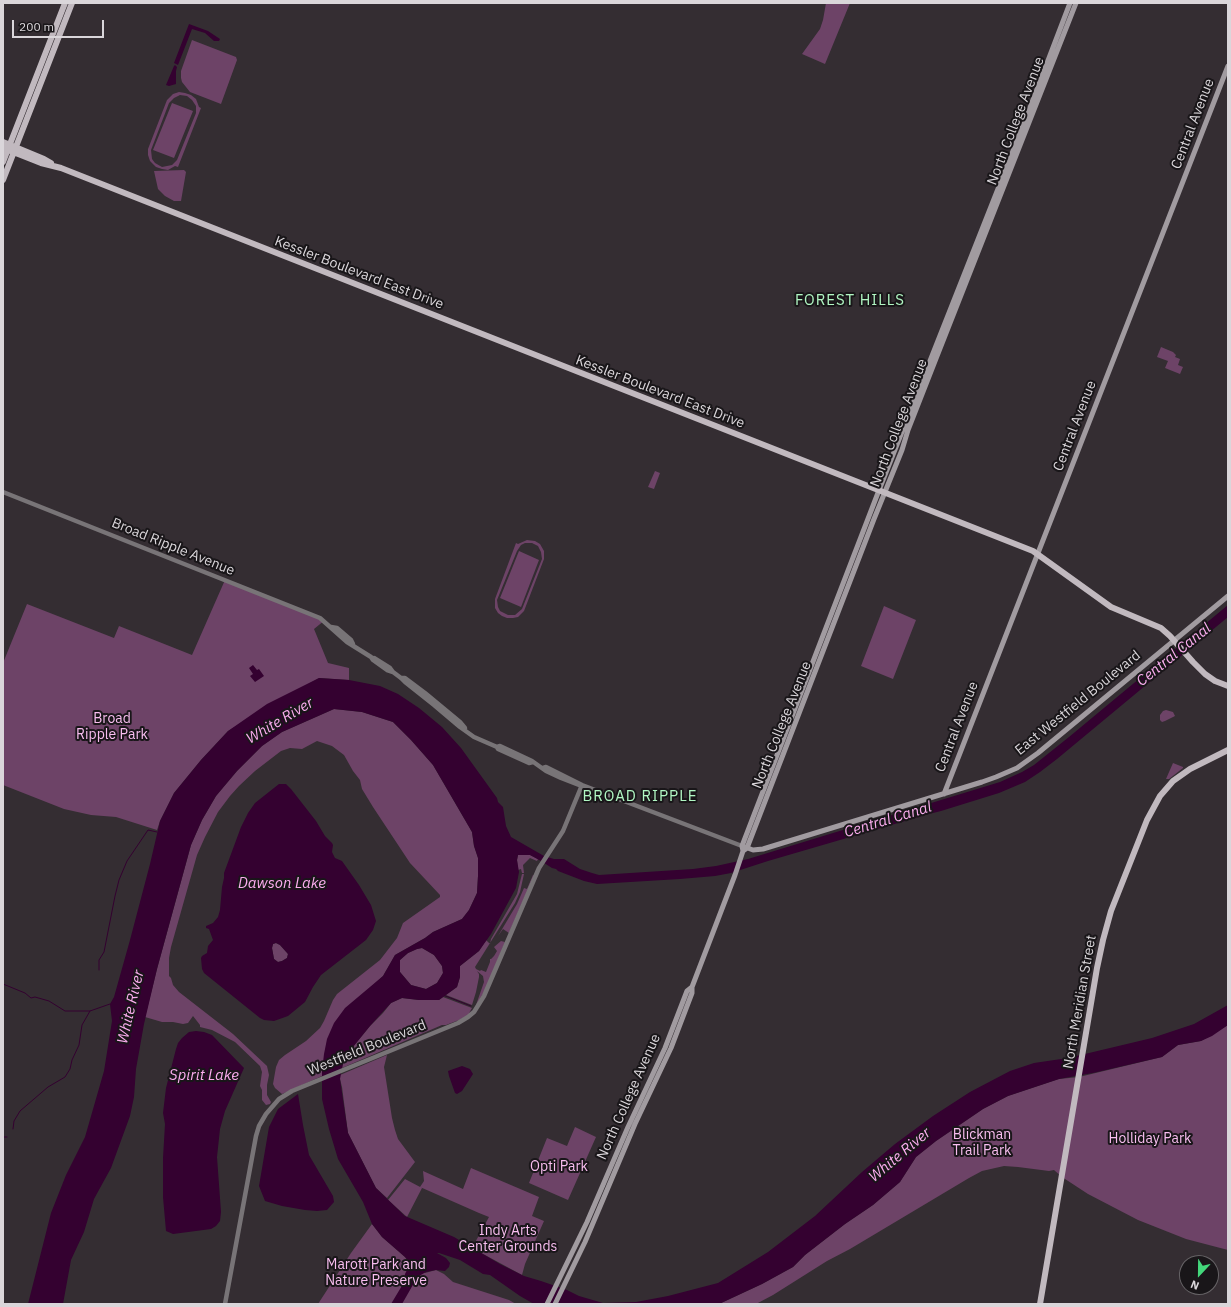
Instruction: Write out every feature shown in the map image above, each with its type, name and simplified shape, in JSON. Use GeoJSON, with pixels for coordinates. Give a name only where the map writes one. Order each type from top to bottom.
{"type":"FeatureCollection","features":[{"type":"Feature","properties":{"kind":"main road"},"geometry":{"type":"LineString","coordinates":[[3,180],[10,149],[65,3]]}},
{"type":"Feature","properties":{"kind":"main road"},"geometry":{"type":"LineString","coordinates":[[3,162],[10,149],[72,3]]}},
{"type":"Feature","properties":{"kind":"main road","name":"North College Avenue"},"geometry":{"type":"LineString","coordinates":[[555,1304],[590,1230],[635,1124],[670,1050],[744,848],[1070,3]]}},
{"type":"Feature","properties":{"kind":"main road","name":"North College Avenue"},"geometry":{"type":"LineString","coordinates":[[882,492],[1076,3]]}},
{"type":"Feature","properties":{"kind":"main road","name":"Central Avenue"},"geometry":{"type":"LineString","coordinates":[[944,794],[1228,66]]}},
{"type":"Feature","properties":{"kind":"main road","name":"Kessler Boulevard East Drive"},"geometry":{"type":"LineString","coordinates":[[3,142],[10,149],[42,163],[55,166],[1030,550],[1111,607],[1158,626],[1167,632],[1187,656],[1205,674],[1215,681],[1228,686]]}},
{"type":"Feature","properties":{"kind":"main road","name":"East Westfield Boulevard"},"geometry":{"type":"LineString","coordinates":[[744,848],[756,850],[763,849],[996,777],[1024,763],[1176,642],[1228,596]]}},
{"type":"Feature","properties":{"kind":"main road","name":"North Meridian Street"},"geometry":{"type":"LineString","coordinates":[[1040,1304],[1070,1136],[1098,960],[1108,921],[1150,813],[1162,793],[1179,776],[1195,765],[1228,750]]}},
{"type":"Feature","properties":{"kind":"main road","name":"North College Avenue"},"geometry":{"type":"LineString","coordinates":[[547,1304],[587,1222],[630,1121],[662,1055],[687,992],[692,987]]}},
{"type":"Feature","properties":{"kind":"street","name":"Broad Ripple Avenue"},"geometry":{"type":"LineString","coordinates":[[3,492],[315,615],[373,660],[387,670],[393,672],[476,738],[497,747],[500,746],[561,778],[744,848]]}},
{"type":"Feature","properties":{"kind":"street","name":"Westfield Boulevard"},"geometry":{"type":"LineString","coordinates":[[224,1304],[258,1129],[263,1117],[276,1102],[287,1094],[310,1083],[463,1020],[476,1010],[483,998],[530,889],[548,853],[563,831],[582,785]]}},
{"type":"Feature","properties":{"kind":"green space"},"geometry":{"type":"Polygon","coordinates":[[[826,3],[850,3],[825,64],[802,54],[820,29],[826,3]]]}},
{"type":"Feature","properties":{"kind":"green space"},"geometry":{"type":"Polygon","coordinates":[[[192,40],[236,57],[237,60],[221,104],[190,92],[182,82],[181,71],[192,40]]]}},
{"type":"Feature","properties":{"kind":"green space"},"geometry":{"type":"Polygon","coordinates":[[[179,92],[191,95],[196,99],[199,107],[201,108],[178,167],[175,166],[168,170],[156,167],[150,161],[148,149],[167,100],[173,94],[179,92]],[[180,95],[169,103],[151,150],[152,159],[155,163],[162,167],[172,165],[177,160],[196,113],[196,106],[187,96],[180,95]]]}},
{"type":"Feature","properties":{"kind":"green space"},"geometry":{"type":"Polygon","coordinates":[[[172,103],[193,111],[174,158],[153,150],[172,103]]]}},
{"type":"Feature","properties":{"kind":"green space"},"geometry":{"type":"Polygon","coordinates":[[[184,170],[186,172],[181,201],[174,201],[165,196],[158,189],[154,171],[184,170]]]}},
{"type":"Feature","properties":{"kind":"green space"},"geometry":{"type":"Polygon","coordinates":[[[1161,347],[1173,352],[1176,355],[1175,357],[1180,359],[1178,365],[1183,367],[1180,374],[1165,368],[1168,361],[1157,357],[1161,347]]]}},
{"type":"Feature","properties":{"kind":"green space"},"geometry":{"type":"Polygon","coordinates":[[[655,471],[660,473],[654,489],[648,487],[655,471]]]}},
{"type":"Feature","properties":{"kind":"green space"},"geometry":{"type":"Polygon","coordinates":[[[527,540],[535,541],[540,544],[544,551],[544,559],[524,611],[518,617],[507,618],[498,613],[495,608],[495,599],[516,543],[518,544],[527,540]],[[525,543],[521,545],[517,551],[497,600],[500,611],[508,615],[515,615],[522,609],[542,559],[538,546],[532,543],[525,543]]]}},
{"type":"Feature","properties":{"kind":"green space"},"geometry":{"type":"Polygon","coordinates":[[[519,551],[539,560],[521,607],[500,598],[519,551]]]}},
{"type":"Feature","properties":{"kind":"green space","name":"Broad Ripple Park"},"geometry":{"type":"Polygon","coordinates":[[[225,580],[325,620],[314,629],[328,663],[349,668],[349,680],[319,678],[228,731],[201,760],[174,793],[157,830],[116,817],[91,815],[64,809],[3,785],[3,663],[27,604],[114,638],[119,626],[192,655],[225,580]]]}},
{"type":"Feature","properties":{"kind":"green space"},"geometry":{"type":"Polygon","coordinates":[[[884,606],[916,620],[893,679],[861,666],[884,606]]]}},
{"type":"Feature","properties":{"kind":"green space"},"geometry":{"type":"Polygon","coordinates":[[[334,709],[362,712],[393,722],[433,765],[472,832],[478,858],[477,893],[469,910],[462,919],[433,932],[395,955],[383,976],[370,988],[322,1071],[322,1076],[282,1094],[273,1084],[276,1067],[279,1060],[306,1041],[320,1028],[337,994],[380,960],[397,938],[403,923],[440,897],[440,895],[410,863],[362,789],[360,780],[344,755],[332,746],[317,741],[302,749],[290,748],[281,751],[255,771],[239,786],[218,812],[197,855],[171,947],[169,958],[169,976],[173,985],[179,992],[233,1034],[267,1066],[269,1075],[267,1095],[271,1102],[270,1104],[266,1105],[262,1100],[262,1090],[260,1086],[262,1072],[260,1066],[235,1042],[212,1030],[200,1027],[193,1016],[188,1023],[183,1024],[162,1022],[145,1017],[191,845],[202,820],[216,796],[237,771],[262,746],[282,732],[334,709]]]}},
{"type":"Feature","properties":{"kind":"green space"},"geometry":{"type":"Polygon","coordinates":[[[1166,710],[1173,712],[1175,716],[1162,722],[1160,720],[1160,715],[1166,710]]]}},
{"type":"Feature","properties":{"kind":"green space"},"geometry":{"type":"Polygon","coordinates":[[[1173,763],[1183,768],[1169,779],[1166,779],[1173,763]]]}},
{"type":"Feature","properties":{"kind":"green space"},"geometry":{"type":"Polygon","coordinates":[[[518,855],[530,855],[538,859],[537,861],[530,858],[523,865],[524,873],[522,873],[521,869],[518,870],[517,860],[518,855]]]}},
{"type":"Feature","properties":{"kind":"green space"},"geometry":{"type":"Polygon","coordinates":[[[522,874],[524,874],[520,892],[515,903],[490,943],[517,894],[522,874]]]}},
{"type":"Feature","properties":{"kind":"green space"},"geometry":{"type":"Polygon","coordinates":[[[533,875],[509,933],[503,929],[498,936],[517,904],[524,888],[527,889],[533,875]]]}},
{"type":"Feature","properties":{"kind":"green space"},"geometry":{"type":"Polygon","coordinates":[[[486,940],[490,944],[475,967],[480,971],[486,972],[490,959],[497,951],[494,947],[501,941],[505,942],[486,988],[475,1008],[484,982],[483,976],[477,971],[479,977],[472,1005],[446,995],[457,987],[460,977],[460,966],[479,951],[486,940]]]}},
{"type":"Feature","properties":{"kind":"green space"},"geometry":{"type":"Polygon","coordinates":[[[276,943],[280,945],[288,954],[287,958],[278,962],[274,959],[272,948],[273,944],[276,943]]]}},
{"type":"Feature","properties":{"kind":"green space"},"geometry":{"type":"Polygon","coordinates":[[[422,948],[434,955],[442,966],[443,973],[437,983],[426,989],[411,985],[400,972],[400,960],[408,953],[422,948]]]}},
{"type":"Feature","properties":{"kind":"green space"},"geometry":{"type":"Polygon","coordinates":[[[443,997],[472,1008],[469,1013],[475,1008],[468,1015],[459,1020],[442,1025],[342,1068],[344,1058],[370,1026],[391,1003],[402,998],[439,1000],[443,997]]]}},
{"type":"Feature","properties":{"kind":"green space","name":"Holliday Park"},"geometry":{"type":"Polygon","coordinates":[[[1228,1025],[1228,1250],[1186,1239],[1138,1220],[1088,1194],[1054,1170],[1049,1171],[1004,1166],[982,1171],[969,1178],[756,1304],[719,1304],[762,1284],[793,1267],[805,1255],[845,1224],[873,1205],[900,1182],[916,1157],[936,1141],[983,1109],[1008,1096],[1059,1079],[1079,1077],[1162,1057],[1178,1045],[1201,1041],[1228,1025]]]}},
{"type":"Feature","properties":{"kind":"green space"},"geometry":{"type":"Polygon","coordinates":[[[387,1055],[384,1067],[395,1130],[398,1139],[415,1162],[387,1198],[376,1188],[348,1133],[340,1075],[387,1055]]]}},
{"type":"Feature","properties":{"kind":"green space","name":"Opti Park"},"geometry":{"type":"Polygon","coordinates":[[[575,1127],[596,1137],[568,1200],[529,1183],[547,1138],[567,1146],[575,1127]]]}},
{"type":"Feature","properties":{"kind":"green space","name":"Indy Arts Center Grounds"},"geometry":{"type":"Polygon","coordinates":[[[471,1168],[539,1197],[532,1216],[544,1221],[525,1264],[522,1275],[472,1248],[489,1217],[420,1187],[424,1181],[423,1171],[463,1189],[471,1168]]]}},
{"type":"Feature","properties":{"kind":"green space"},"geometry":{"type":"Polygon","coordinates":[[[405,1179],[422,1188],[407,1217],[388,1200],[405,1179]]]}},
{"type":"Feature","properties":{"kind":"green space","name":"Marott Park and Nature Preserve"},"geometry":{"type":"Polygon","coordinates":[[[372,1224],[382,1237],[409,1262],[425,1273],[436,1270],[444,1274],[453,1282],[509,1300],[516,1304],[318,1304],[372,1224]]]}},
{"type":"Feature","properties":{"kind":"water"},"geometry":{"type":"Polygon","coordinates":[[[189,24],[208,31],[220,39],[219,41],[214,41],[205,33],[192,29],[178,65],[174,63],[189,24]]]}},
{"type":"Feature","properties":{"kind":"water"},"geometry":{"type":"Polygon","coordinates":[[[175,65],[177,67],[176,84],[169,86],[166,85],[174,66],[175,65]]]}},
{"type":"Feature","properties":{"kind":"water"},"geometry":{"type":"Polygon","coordinates":[[[1228,605],[1228,617],[1057,759],[1025,782],[999,793],[731,873],[715,876],[597,884],[584,881],[558,871],[530,855],[518,855],[517,860],[519,872],[516,888],[491,934],[479,951],[460,966],[460,977],[457,987],[439,1000],[402,998],[391,1003],[344,1058],[340,1079],[348,1133],[376,1188],[405,1216],[454,1237],[524,1276],[603,1303],[636,1302],[668,1296],[718,1283],[768,1252],[815,1216],[862,1172],[895,1144],[933,1116],[970,1092],[1010,1071],[1034,1063],[1068,1058],[1152,1038],[1194,1024],[1228,1005],[1228,1025],[1212,1036],[1201,1041],[1178,1045],[1162,1057],[1093,1073],[1059,1079],[1008,1096],[983,1109],[936,1141],[916,1157],[900,1182],[873,1205],[845,1224],[805,1255],[793,1267],[762,1284],[719,1304],[534,1304],[490,1275],[483,1274],[460,1260],[437,1253],[446,1258],[450,1263],[449,1267],[445,1271],[436,1270],[426,1272],[419,1276],[402,1304],[391,1304],[403,1284],[409,1262],[382,1237],[372,1224],[363,1202],[338,1159],[322,1099],[322,1071],[324,1054],[327,1039],[334,1023],[345,1008],[383,976],[395,955],[433,932],[462,919],[469,910],[477,893],[478,858],[472,832],[433,765],[393,722],[362,712],[334,709],[282,732],[262,746],[237,771],[216,796],[202,820],[191,845],[157,969],[144,1024],[130,1116],[111,1168],[94,1199],[84,1232],[71,1260],[63,1304],[28,1304],[51,1213],[66,1175],[85,1137],[104,1071],[112,1021],[110,1004],[114,997],[130,940],[160,821],[174,793],[201,760],[228,731],[267,704],[319,678],[349,680],[380,686],[398,694],[419,708],[442,727],[461,748],[503,807],[506,826],[511,837],[544,856],[554,859],[564,859],[580,869],[599,875],[693,869],[748,859],[1000,782],[1034,765],[1228,605]],[[422,948],[408,953],[400,960],[400,972],[411,985],[426,989],[437,983],[443,973],[442,966],[434,955],[422,948]]]}},
{"type":"Feature","properties":{"kind":"water"},"geometry":{"type":"Polygon","coordinates":[[[253,665],[257,670],[259,669],[264,676],[255,682],[250,676],[253,674],[249,668],[253,665]]]}},
{"type":"Feature","properties":{"kind":"water","name":"Dawson Lake"},"geometry":{"type":"Polygon","coordinates":[[[279,784],[286,784],[316,821],[325,836],[332,843],[332,852],[335,858],[342,861],[359,885],[371,905],[376,921],[373,930],[366,940],[321,975],[305,1002],[288,1016],[274,1021],[260,1018],[204,973],[201,958],[207,953],[208,946],[213,940],[209,929],[206,928],[206,926],[213,923],[218,917],[224,873],[241,827],[255,803],[279,784]],[[276,943],[273,944],[272,948],[274,959],[278,962],[287,958],[288,954],[280,945],[276,943]]]}},
{"type":"Feature","properties":{"kind":"water","name":"Spirit Lake"},"geometry":{"type":"Polygon","coordinates":[[[196,1031],[212,1035],[244,1068],[225,1111],[220,1129],[217,1157],[221,1212],[220,1221],[211,1229],[173,1234],[166,1231],[163,1197],[165,1124],[163,1113],[166,1088],[178,1043],[189,1032],[196,1031]]]}},
{"type":"Feature","properties":{"kind":"water"},"geometry":{"type":"Polygon","coordinates":[[[462,1066],[470,1069],[473,1074],[462,1091],[457,1094],[455,1093],[448,1071],[462,1066]]]}},
{"type":"Feature","properties":{"kind":"water"},"geometry":{"type":"Polygon","coordinates":[[[298,1094],[309,1155],[333,1196],[334,1202],[327,1210],[305,1210],[265,1201],[259,1186],[269,1127],[278,1109],[298,1094]]]}},
{"type":"Feature","properties":{"kind":"waterway"},"geometry":{"type":"LineString","coordinates":[[99,970],[99,960],[104,952],[119,880],[127,861],[148,830],[157,832]]}},
{"type":"Feature","properties":{"kind":"waterway"},"geometry":{"type":"LineString","coordinates":[[3,984],[25,993],[31,998],[35,997],[49,1001],[65,1011],[90,1011],[110,1004]]}},
{"type":"Feature","properties":{"kind":"waterway"},"geometry":{"type":"LineString","coordinates":[[443,995],[471,1006]]}},
{"type":"Feature","properties":{"kind":"waterway"},"geometry":{"type":"LineString","coordinates":[[13,1129],[14,1121],[20,1111],[48,1087],[65,1077],[70,1069],[72,1060],[79,1045],[82,1025],[90,1011]]}},
{"type":"Feature","properties":{"kind":"district","name":"FOREST HILLS"},"geometry":{"type":"Point","coordinates":[850,301]}},
{"type":"Feature","properties":{"kind":"district","name":"BROAD RIPPLE"},"geometry":{"type":"Point","coordinates":[640,797]}},
{"type":"Feature","properties":{"kind":"water label","name":"Central Canal"},"geometry":{"type":"Point","coordinates":[1174,655]}},
{"type":"Feature","properties":{"kind":"water label","name":"White River"},"geometry":{"type":"Point","coordinates":[280,721]}},
{"type":"Feature","properties":{"kind":"water label","name":"Central Canal"},"geometry":{"type":"Point","coordinates":[888,820]}},
{"type":"Feature","properties":{"kind":"water label","name":"White River"},"geometry":{"type":"Point","coordinates":[131,1007]}},
{"type":"Feature","properties":{"kind":"water label","name":"White River"},"geometry":{"type":"Point","coordinates":[900,1155]}},
{"type":"Feature","properties":{"kind":"park label","name":"Blickman Trail Park"},"geometry":{"type":"Point","coordinates":[982,1144]}}]}
